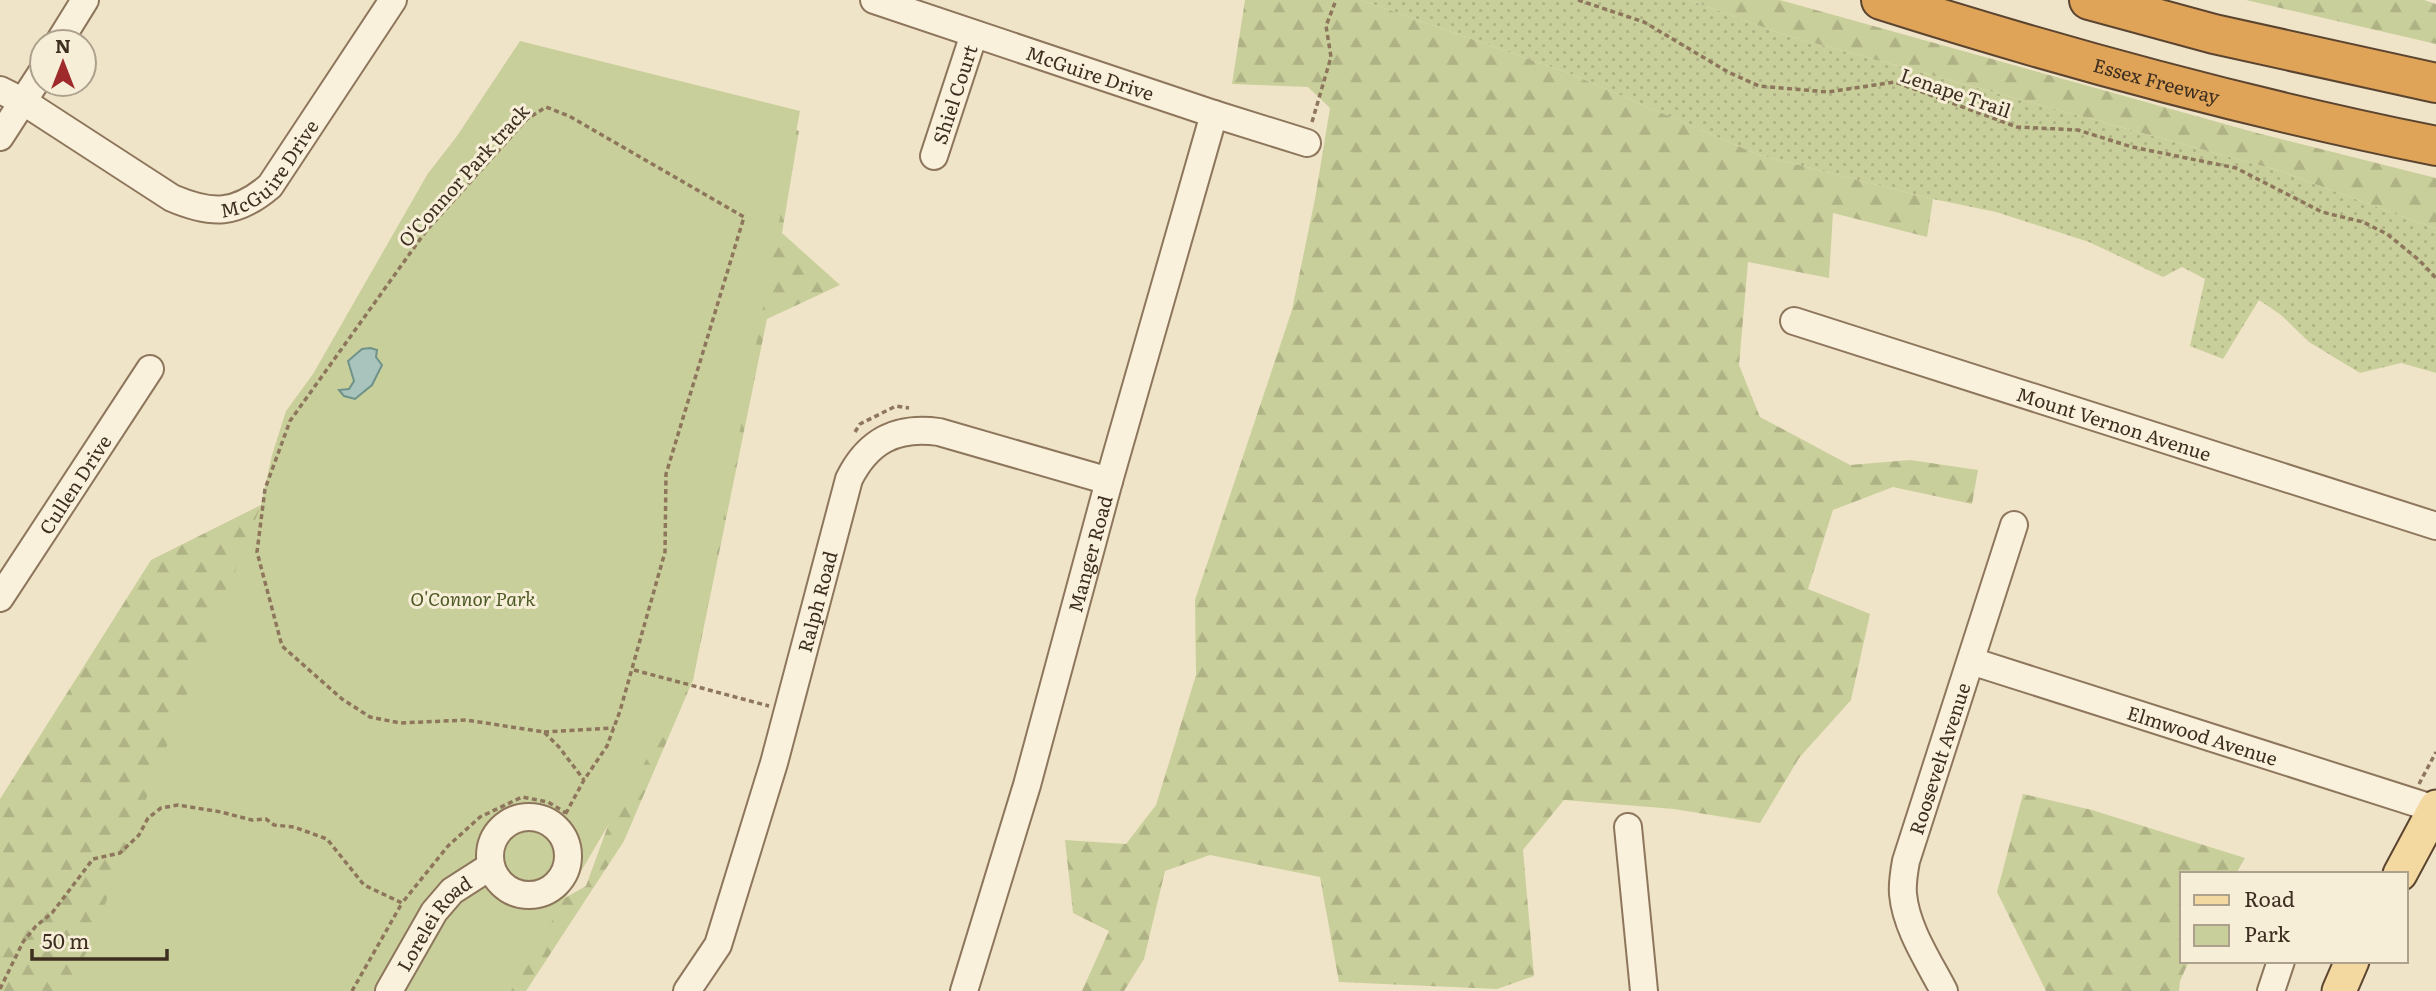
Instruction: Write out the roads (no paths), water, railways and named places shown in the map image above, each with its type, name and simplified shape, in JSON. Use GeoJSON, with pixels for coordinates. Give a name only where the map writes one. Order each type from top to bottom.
{"type":"FeatureCollection","features":[{"type":"Feature","properties":{"kind":"highway","name":"Essex Freeway"},"geometry":{"type":"LineString","coordinates":[[1881,0],[2009,40],[2250,106],[2436,146]]}},
{"type":"Feature","properties":{"kind":"highway"},"geometry":{"type":"LineString","coordinates":[[2089,0],[2214,34],[2436,83]]}},
{"type":"Feature","properties":{"kind":"main road"},"geometry":{"type":"LineString","coordinates":[[2401,872],[2430,800]]}},
{"type":"Feature","properties":{"kind":"main road"},"geometry":{"type":"LineString","coordinates":[[2339,991],[2351,963]]}},
{"type":"Feature","properties":{"kind":"street"},"geometry":{"type":"LineString","coordinates":[[68,28],[85,0]]}},
{"type":"Feature","properties":{"kind":"street","name":"McGuire Drive"},"geometry":{"type":"LineString","coordinates":[[0,90],[24,102],[172,198],[195,208],[222,210],[251,203],[270,186],[393,0]]}},
{"type":"Feature","properties":{"kind":"street","name":"McGuire Drive"},"geometry":{"type":"LineString","coordinates":[[874,0],[1307,143]]}},
{"type":"Feature","properties":{"kind":"street","name":"Shiel Court"},"geometry":{"type":"LineString","coordinates":[[934,156],[974,34]]}},
{"type":"Feature","properties":{"kind":"street"},"geometry":{"type":"LineString","coordinates":[[0,137],[28,95]]}},
{"type":"Feature","properties":{"kind":"street","name":"Manger Road"},"geometry":{"type":"LineString","coordinates":[[964,991],[1027,785],[1109,481],[1214,114]]}},
{"type":"Feature","properties":{"kind":"street","name":"Mount Vernon Avenue"},"geometry":{"type":"LineString","coordinates":[[1794,321],[2436,526]]}},
{"type":"Feature","properties":{"kind":"street","name":"Cullen Drive"},"geometry":{"type":"LineString","coordinates":[[0,598],[150,369]]}},
{"type":"Feature","properties":{"kind":"street","name":"Ralph Road"},"geometry":{"type":"LineString","coordinates":[[687,991],[718,945],[774,763],[849,479],[866,453],[892,435],[923,430],[939,432],[1109,481]]}},
{"type":"Feature","properties":{"kind":"street","name":"Roosevelt Avenue"},"geometry":{"type":"LineString","coordinates":[[1944,991],[1913,929],[1903,895],[1903,879],[1906,861],[2014,525]]}},
{"type":"Feature","properties":{"kind":"street","name":"Elmwood Avenue"},"geometry":{"type":"LineString","coordinates":[[1970,661],[2430,800]]}},
{"type":"Feature","properties":{"kind":"street"},"geometry":{"type":"LineString","coordinates":[[532,817],[560,820],[568,856],[562,877],[555,886],[534,895],[512,891],[496,876],[491,866],[493,842],[499,831],[508,823],[532,817]]}},
{"type":"Feature","properties":{"kind":"street"},"geometry":{"type":"LineString","coordinates":[[1628,827],[1644,991]]}},
{"type":"Feature","properties":{"kind":"street","name":"Lorelei Road"},"geometry":{"type":"LineString","coordinates":[[388,991],[434,912],[452,891],[491,866]]}},
{"type":"Feature","properties":{"kind":"street"},"geometry":{"type":"LineString","coordinates":[[2272,991],[2280,963]]}},
{"type":"Feature","properties":{"kind":"water"},"geometry":{"type":"Polygon","coordinates":[[[362,349],[377,350],[376,357],[382,365],[372,385],[355,399],[344,396],[339,390],[349,389],[354,381],[348,361],[362,349]]]}},
{"type":"Feature","properties":{"kind":"park label","name":"O'Connor Park"},"geometry":{"type":"Point","coordinates":[473,598]}}]}
